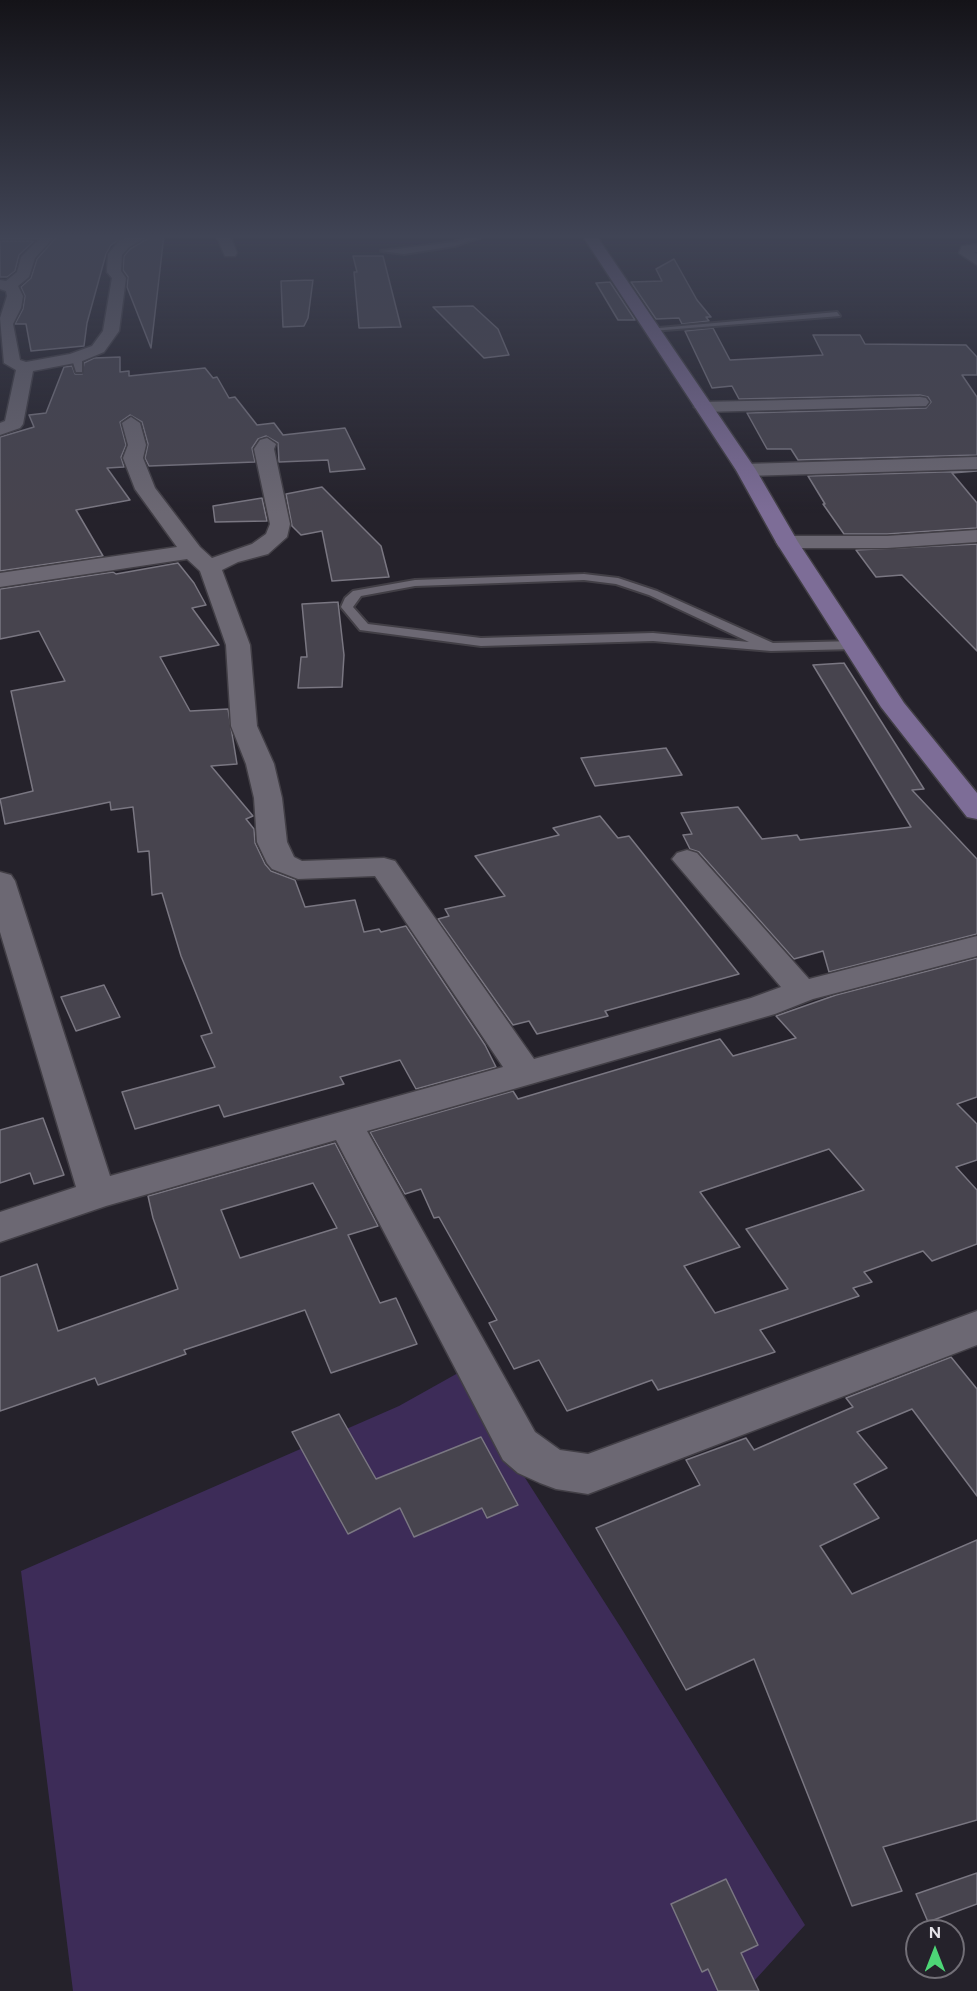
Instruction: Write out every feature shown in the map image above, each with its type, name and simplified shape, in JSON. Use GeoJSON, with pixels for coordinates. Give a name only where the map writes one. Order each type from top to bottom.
{"type":"FeatureCollection","features":[{"type":"Feature","properties":{"kind":"street"},"geometry":{"type":"LineString","coordinates":[[6,328],[12,363],[25,367],[76,364],[98,349],[111,328]]}},
{"type":"Feature","properties":{"kind":"street"},"geometry":{"type":"LineString","coordinates":[[652,329],[746,470],[787,542],[894,706],[977,811]]}},
{"type":"Feature","properties":{"kind":"street"},"geometry":{"type":"LineString","coordinates":[[0,429],[15,424],[25,367]]}},
{"type":"Feature","properties":{"kind":"street"},"geometry":{"type":"LineString","coordinates":[[703,406],[920,402]]}},
{"type":"Feature","properties":{"kind":"street"},"geometry":{"type":"LineString","coordinates":[[131,423],[137,445],[133,458],[145,489],[201,560],[238,645],[244,726],[260,764],[268,798],[273,842],[282,862],[298,870],[384,867],[524,1071]]}},
{"type":"Feature","properties":{"kind":"street"},"geometry":{"type":"LineString","coordinates":[[0,580],[152,555],[201,560],[230,557],[260,549],[276,537],[280,524],[264,449],[267,444]]}},
{"type":"Feature","properties":{"kind":"street"},"geometry":{"type":"LineString","coordinates":[[746,470],[977,462]]}},
{"type":"Feature","properties":{"kind":"street"},"geometry":{"type":"LineString","coordinates":[[787,542],[887,542],[977,536]]}},
{"type":"Feature","properties":{"kind":"street"},"geometry":{"type":"LineString","coordinates":[[687,859],[802,991]]}},
{"type":"Feature","properties":{"kind":"street"},"geometry":{"type":"LineString","coordinates":[[0,881],[96,1194]]}},
{"type":"Feature","properties":{"kind":"street"},"geometry":{"type":"LineString","coordinates":[[0,1227],[96,1194],[524,1071],[763,1006],[802,991],[977,946]]}},
{"type":"Feature","properties":{"kind":"street"},"geometry":{"type":"LineString","coordinates":[[345,1123],[519,1446],[534,1459],[556,1469],[588,1474],[977,1328]]}},
{"type":"Feature","properties":{"kind":"lane"},"geometry":{"type":"LineString","coordinates":[[652,329],[665,328]]}},
{"type":"Feature","properties":{"kind":"lane"},"geometry":{"type":"LineString","coordinates":[[771,647],[653,593],[618,581],[584,577],[415,583],[357,593],[349,600],[347,607],[364,627],[481,642],[653,637],[771,647],[856,645]]}},
{"type":"Feature","properties":{"kind":"shaded area"},"geometry":{"type":"Polygon","coordinates":[[[458,1373],[623,1631],[805,1925],[745,1991],[73,1991],[21,1571],[399,1406],[458,1373]]]}},
{"type":"Feature","properties":{"kind":"building"},"geometry":{"type":"Polygon","coordinates":[[[27,328],[86,328],[84,346],[31,351],[27,328]]]}},
{"type":"Feature","properties":{"kind":"building"},"geometry":{"type":"Polygon","coordinates":[[[143,328],[153,328],[151,348],[143,328]]]}},
{"type":"Feature","properties":{"kind":"building"},"geometry":{"type":"Polygon","coordinates":[[[454,328],[498,329],[509,355],[484,358],[454,328]]]}},
{"type":"Feature","properties":{"kind":"building"},"geometry":{"type":"Polygon","coordinates":[[[713,328],[730,360],[823,355],[813,335],[860,335],[865,344],[966,345],[977,357],[977,375],[962,375],[977,397],[977,455],[798,460],[791,449],[767,449],[747,413],[926,408],[931,402],[928,397],[920,395],[739,399],[732,386],[712,388],[685,331],[713,328]]]}},
{"type":"Feature","properties":{"kind":"building"},"geometry":{"type":"Polygon","coordinates":[[[120,357],[120,372],[129,371],[129,376],[205,368],[213,378],[217,377],[229,398],[235,397],[257,425],[274,423],[283,435],[345,428],[365,469],[330,472],[328,460],[279,462],[278,443],[266,436],[258,439],[252,448],[255,462],[149,466],[145,458],[148,444],[142,422],[130,415],[120,422],[126,445],[121,457],[124,467],[107,468],[130,500],[76,510],[103,556],[0,571],[0,437],[34,427],[29,415],[46,413],[64,367],[72,366],[75,374],[82,374],[84,363],[94,358],[120,357]]]}},
{"type":"Feature","properties":{"kind":"building"},"geometry":{"type":"Polygon","coordinates":[[[977,471],[952,473],[977,503],[977,528],[887,534],[844,534],[823,504],[825,504],[808,476],[977,471]]]}},
{"type":"Feature","properties":{"kind":"building"},"geometry":{"type":"Polygon","coordinates":[[[322,487],[381,546],[389,577],[332,581],[322,531],[301,535],[292,526],[286,494],[322,487]]]}},
{"type":"Feature","properties":{"kind":"building"},"geometry":{"type":"Polygon","coordinates":[[[262,498],[267,521],[215,522],[213,506],[262,498]]]}},
{"type":"Feature","properties":{"kind":"building"},"geometry":{"type":"Polygon","coordinates":[[[977,544],[977,651],[902,575],[876,577],[856,550],[977,544]]]}},
{"type":"Feature","properties":{"kind":"building"},"geometry":{"type":"Polygon","coordinates":[[[178,563],[194,583],[206,605],[192,608],[219,645],[160,657],[190,711],[228,709],[237,764],[211,766],[253,816],[246,819],[254,829],[255,843],[265,864],[271,871],[295,880],[305,907],[355,900],[364,932],[379,929],[381,932],[406,926],[485,1045],[496,1067],[416,1089],[400,1060],[340,1077],[344,1084],[224,1117],[219,1105],[135,1129],[122,1092],[215,1067],[201,1036],[212,1033],[181,956],[162,893],[152,895],[149,851],[138,852],[133,807],[111,810],[110,802],[5,824],[0,799],[33,791],[11,691],[65,681],[39,631],[0,639],[0,589],[113,572],[116,574],[178,563]]]}},
{"type":"Feature","properties":{"kind":"building"},"geometry":{"type":"Polygon","coordinates":[[[338,602],[344,655],[342,687],[298,688],[301,657],[307,657],[302,604],[338,602]]]}},
{"type":"Feature","properties":{"kind":"building"},"geometry":{"type":"Polygon","coordinates":[[[844,663],[924,789],[912,790],[977,859],[977,934],[829,972],[823,951],[794,959],[699,852],[690,849],[683,835],[692,834],[681,813],[738,807],[762,839],[797,835],[800,840],[911,827],[813,665],[844,663]]]}},
{"type":"Feature","properties":{"kind":"building"},"geometry":{"type":"Polygon","coordinates":[[[666,748],[682,775],[595,786],[581,758],[666,748]]]}},
{"type":"Feature","properties":{"kind":"building"},"geometry":{"type":"Polygon","coordinates":[[[600,816],[618,838],[629,836],[739,974],[605,1011],[608,1016],[537,1034],[529,1021],[513,1025],[438,919],[449,916],[445,909],[505,896],[475,856],[559,835],[553,828],[600,816]]]}},
{"type":"Feature","properties":{"kind":"building"},"geometry":{"type":"Polygon","coordinates":[[[977,958],[977,1097],[957,1104],[977,1124],[977,1160],[956,1167],[977,1190],[977,1244],[932,1261],[923,1251],[864,1272],[872,1282],[853,1288],[859,1296],[760,1330],[775,1352],[658,1390],[652,1380],[567,1411],[539,1360],[514,1369],[489,1323],[497,1320],[439,1217],[434,1218],[421,1189],[405,1194],[370,1132],[513,1091],[518,1099],[720,1039],[733,1056],[796,1038],[776,1016],[836,995],[977,958]],[[829,1149],[700,1192],[740,1247],[684,1266],[715,1313],[788,1289],[746,1229],[864,1190],[829,1149]]]}},
{"type":"Feature","properties":{"kind":"building"},"geometry":{"type":"Polygon","coordinates":[[[104,985],[120,1017],[76,1031],[61,997],[104,985]]]}},
{"type":"Feature","properties":{"kind":"building"},"geometry":{"type":"Polygon","coordinates":[[[43,1118],[64,1175],[34,1184],[30,1173],[0,1183],[0,1130],[43,1118]]]}},
{"type":"Feature","properties":{"kind":"building"},"geometry":{"type":"Polygon","coordinates":[[[335,1143],[378,1226],[348,1235],[380,1303],[396,1298],[417,1344],[331,1373],[305,1310],[184,1350],[186,1354],[98,1385],[95,1378],[0,1411],[0,1277],[37,1264],[58,1331],[178,1289],[153,1218],[148,1196],[335,1143]],[[313,1183],[221,1210],[240,1258],[337,1228],[313,1183]]]}},
{"type":"Feature","properties":{"kind":"building"},"geometry":{"type":"Polygon","coordinates":[[[951,1357],[977,1389],[977,1496],[912,1409],[857,1432],[887,1468],[854,1484],[879,1518],[820,1546],[852,1594],[977,1540],[977,1820],[883,1847],[902,1891],[852,1906],[754,1659],[686,1690],[596,1528],[700,1485],[686,1460],[746,1438],[754,1450],[853,1407],[846,1398],[951,1357]]]}},
{"type":"Feature","properties":{"kind":"building"},"geometry":{"type":"Polygon","coordinates":[[[339,1414],[376,1479],[481,1437],[518,1505],[487,1518],[482,1508],[414,1537],[400,1508],[348,1534],[292,1432],[339,1414]]]}},
{"type":"Feature","properties":{"kind":"building"},"geometry":{"type":"Polygon","coordinates":[[[977,1873],[977,1904],[936,1919],[927,1919],[916,1894],[977,1873]]]}},
{"type":"Feature","properties":{"kind":"building"},"geometry":{"type":"Polygon","coordinates":[[[726,1879],[758,1945],[741,1953],[759,1991],[718,1991],[708,1969],[702,1972],[671,1904],[726,1879]]]}}]}
